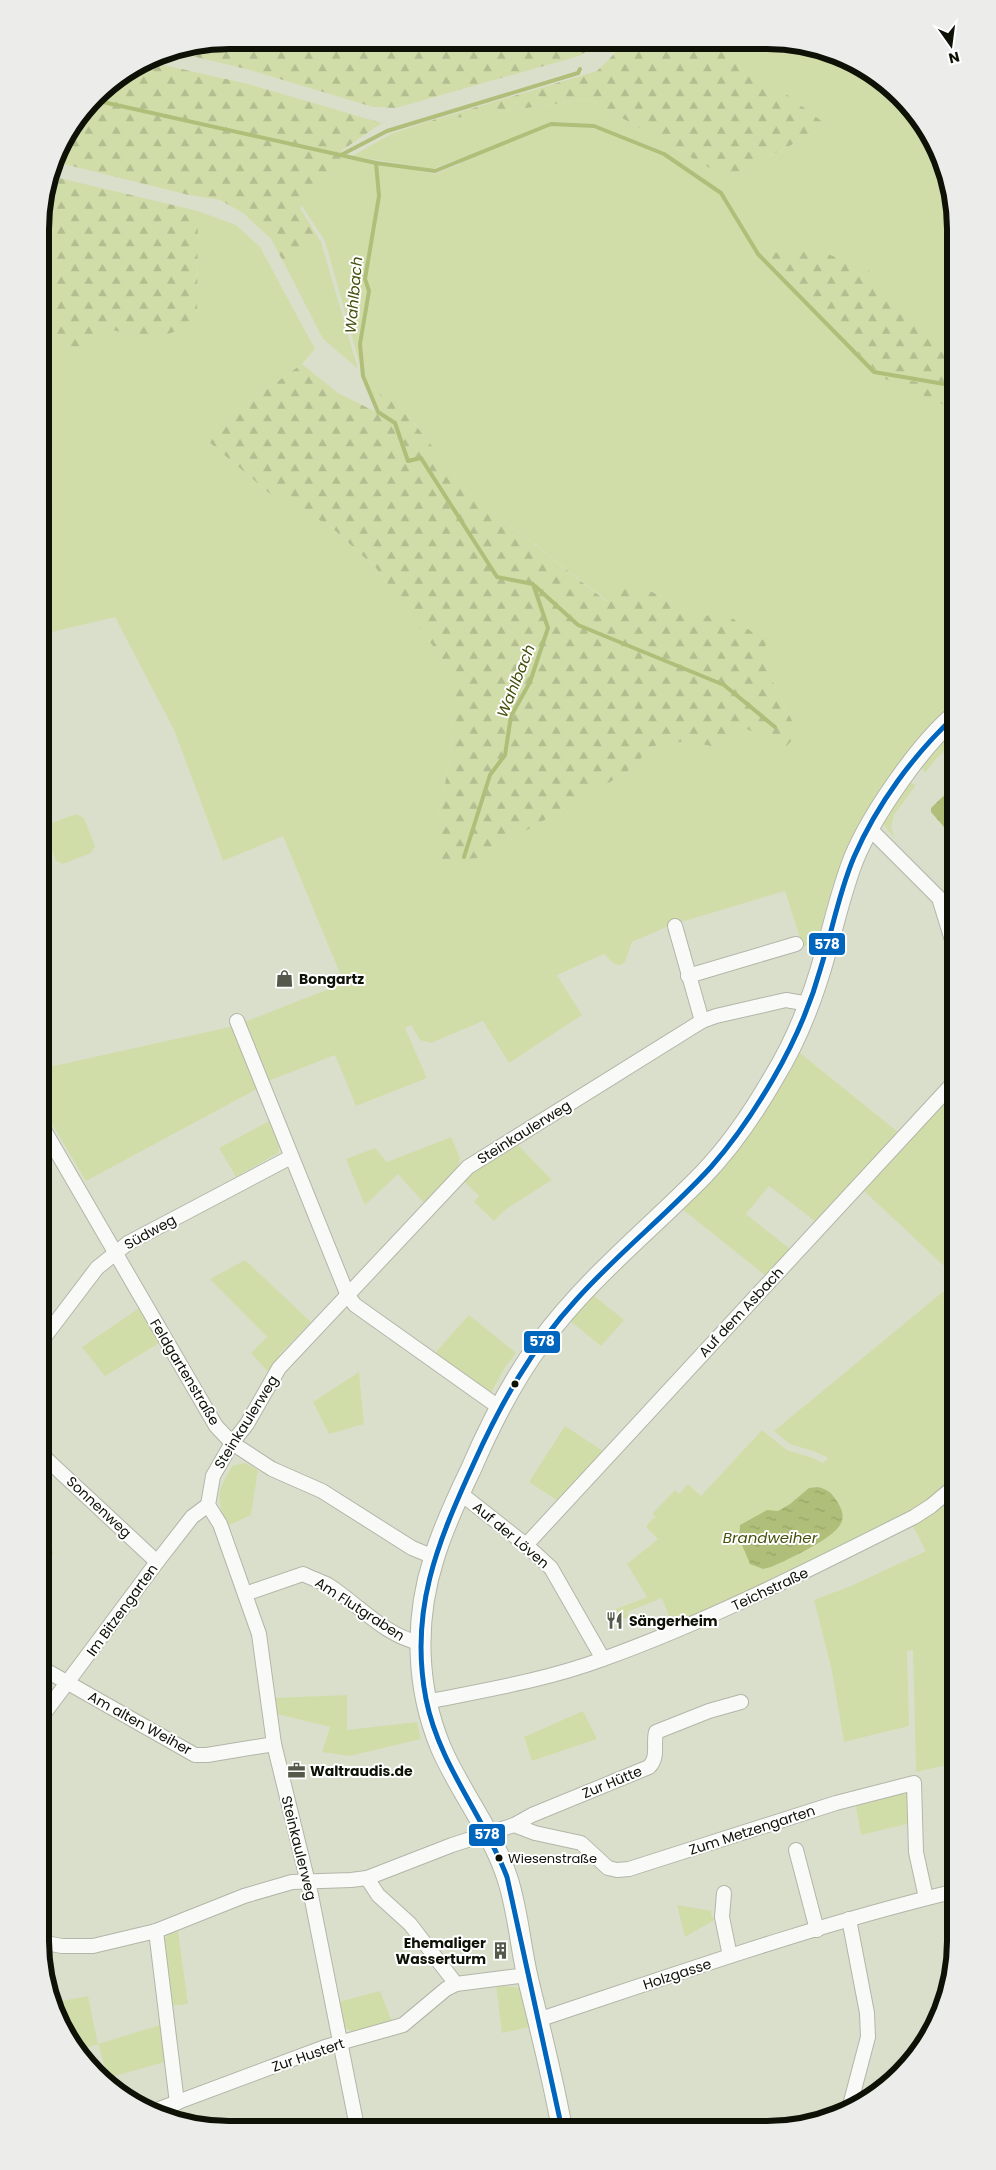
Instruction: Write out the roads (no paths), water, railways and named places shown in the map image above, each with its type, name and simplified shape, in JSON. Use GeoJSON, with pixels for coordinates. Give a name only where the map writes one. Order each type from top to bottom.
{"type":"FeatureCollection","features":[{"type":"Feature","properties":{"kind":"main road"},"geometry":{"type":"LineString","coordinates":[[561,2121],[552,2072],[527,1975],[509,1885],[487,1832],[442,1748],[426,1702],[420,1643],[424,1598],[434,1557],[460,1493],[500,1408],[539,1344],[588,1285],[706,1172],[745,1124],[776,1074],[809,1004],[854,858],[869,828],[906,770],[947,722]]}},
{"type":"Feature","properties":{"kind":"street"},"geometry":{"type":"LineString","coordinates":[[869,828],[939,898],[947,924]]}},
{"type":"Feature","properties":{"kind":"street"},"geometry":{"type":"LineString","coordinates":[[674,926],[702,1021]]}},
{"type":"Feature","properties":{"kind":"street"},"geometry":{"type":"LineString","coordinates":[[688,976],[796,944]]}},
{"type":"Feature","properties":{"kind":"street","name":"Steinkaulerweg"},"geometry":{"type":"LineString","coordinates":[[356,2121],[307,1880],[274,1744],[262,1647],[220,1524],[208,1505],[212,1476],[232,1443],[247,1424],[280,1368],[468,1167],[702,1021],[786,1000],[809,1004]]}},
{"type":"Feature","properties":{"kind":"street"},"geometry":{"type":"LineString","coordinates":[[237,1021],[348,1296],[355,1305],[500,1408]]}},
{"type":"Feature","properties":{"kind":"street","name":"Auf dem Asbach"},"geometry":{"type":"LineString","coordinates":[[526,1545],[947,1090]]}},
{"type":"Feature","properties":{"kind":"street","name":"Feldgartenstraße"},"geometry":{"type":"LineString","coordinates":[[49,1138],[216,1426],[232,1443],[272,1469],[322,1491],[412,1548],[434,1557]]}},
{"type":"Feature","properties":{"kind":"street","name":"Südweg"},"geometry":{"type":"LineString","coordinates":[[49,1331],[96,1268],[115,1252],[128,1243],[291,1157]]}},
{"type":"Feature","properties":{"kind":"street","name":"Sonnenweg"},"geometry":{"type":"LineString","coordinates":[[49,1461],[157,1562]]}},
{"type":"Feature","properties":{"kind":"street","name":"Auf der Löven"},"geometry":{"type":"LineString","coordinates":[[460,1493],[526,1545],[556,1575],[603,1659]]}},
{"type":"Feature","properties":{"kind":"street","name":"Teichstraße"},"geometry":{"type":"LineString","coordinates":[[426,1702],[559,1672],[603,1659],[679,1630],[798,1576],[914,1517],[947,1493]]}},
{"type":"Feature","properties":{"kind":"street","name":"Im Bitzengarten"},"geometry":{"type":"LineString","coordinates":[[49,1708],[192,1517],[208,1505]]}},
{"type":"Feature","properties":{"kind":"street","name":"Am Flutgraben"},"geometry":{"type":"LineString","coordinates":[[245,1594],[303,1574],[327,1585],[359,1610],[406,1640],[420,1643]]}},
{"type":"Feature","properties":{"kind":"street","name":"Am alten Weiher"},"geometry":{"type":"LineString","coordinates":[[49,1672],[195,1755],[207,1755],[274,1744]]}},
{"type":"Feature","properties":{"kind":"street","name":"Zur Hütte"},"geometry":{"type":"LineString","coordinates":[[514,1825],[532,1815],[649,1767],[656,1754],[654,1741],[656,1732],[710,1711],[741,1702]]}},
{"type":"Feature","properties":{"kind":"street","name":"Zum Metzengarten"},"geometry":{"type":"LineString","coordinates":[[514,1825],[535,1833],[581,1843],[608,1868],[617,1870],[630,1869],[836,1803],[914,1783],[916,1852],[926,1898]]}},
{"type":"Feature","properties":{"kind":"street"},"geometry":{"type":"LineString","coordinates":[[49,1944],[62,1946],[93,1946],[156,1931],[244,1896],[292,1882],[367,1878],[487,1832],[502,1830],[514,1825]]}},
{"type":"Feature","properties":{"kind":"street"},"geometry":{"type":"LineString","coordinates":[[796,1850],[817,1930]]}},
{"type":"Feature","properties":{"kind":"street"},"geometry":{"type":"LineString","coordinates":[[367,1878],[378,1895],[410,1924],[456,1984],[527,1975]]}},
{"type":"Feature","properties":{"kind":"street"},"geometry":{"type":"LineString","coordinates":[[724,1893],[722,1917],[730,1956]]}},
{"type":"Feature","properties":{"kind":"street","name":"Holzgasse"},"geometry":{"type":"LineString","coordinates":[[538,2020],[730,1956],[849,1919],[947,1893]]}},
{"type":"Feature","properties":{"kind":"street"},"geometry":{"type":"LineString","coordinates":[[849,1919],[867,2013],[868,2038],[851,2100]]}},
{"type":"Feature","properties":{"kind":"street"},"geometry":{"type":"LineString","coordinates":[[156,1931],[177,2103]]}},
{"type":"Feature","properties":{"kind":"street","name":"Zur Hustert"},"geometry":{"type":"LineString","coordinates":[[161,2108],[341,2042],[403,2025],[446,1989],[456,1984]]}},
{"type":"Feature","properties":{"kind":"water"},"geometry":{"type":"Polygon","coordinates":[[[947,793],[947,831],[931,812],[931,808],[947,793]]]}},
{"type":"Feature","properties":{"kind":"water","name":"Brandweiher"},"geometry":{"type":"Polygon","coordinates":[[[817,1487],[829,1492],[840,1507],[843,1518],[838,1528],[822,1541],[771,1567],[763,1569],[750,1564],[739,1538],[740,1525],[767,1510],[778,1511],[790,1504],[809,1488],[817,1487]]]}},
{"type":"Feature","properties":{"kind":"waterway"},"geometry":{"type":"LineString","coordinates":[[341,155],[387,131],[578,73],[580,69]]}},
{"type":"Feature","properties":{"kind":"waterway","name":"Wahlbach"},"geometry":{"type":"LineString","coordinates":[[101,101],[376,163],[379,196],[365,279],[369,291],[360,344],[363,376],[378,412],[395,423],[408,461],[421,458],[497,577],[533,584],[548,628],[530,682],[511,716],[505,755],[490,775],[464,857]]}},
{"type":"Feature","properties":{"kind":"waterway"},"geometry":{"type":"LineString","coordinates":[[376,163],[435,171],[551,124],[594,126],[664,154],[721,193],[758,254],[874,372],[947,384]]}},
{"type":"Feature","properties":{"kind":"waterway"},"geometry":{"type":"LineString","coordinates":[[535,586],[578,625],[724,685],[775,727]]}},
{"type":"Feature","properties":{"kind":"place","name":"Bongartz"},"geometry":{"type":"Point","coordinates":[285,979]}},
{"type":"Feature","properties":{"kind":"place","name":"Sängerheim"},"geometry":{"type":"Point","coordinates":[615,1621]}},
{"type":"Feature","properties":{"kind":"place","name":"Waltraudis.de"},"geometry":{"type":"Point","coordinates":[296,1771]}},
{"type":"Feature","properties":{"kind":"place","name":"Wiesenstraße"},"geometry":{"type":"Point","coordinates":[499,1858]}},
{"type":"Feature","properties":{"kind":"place","name":"Ehemaliger Wasserturm"},"geometry":{"type":"Point","coordinates":[500,1951]}}]}
